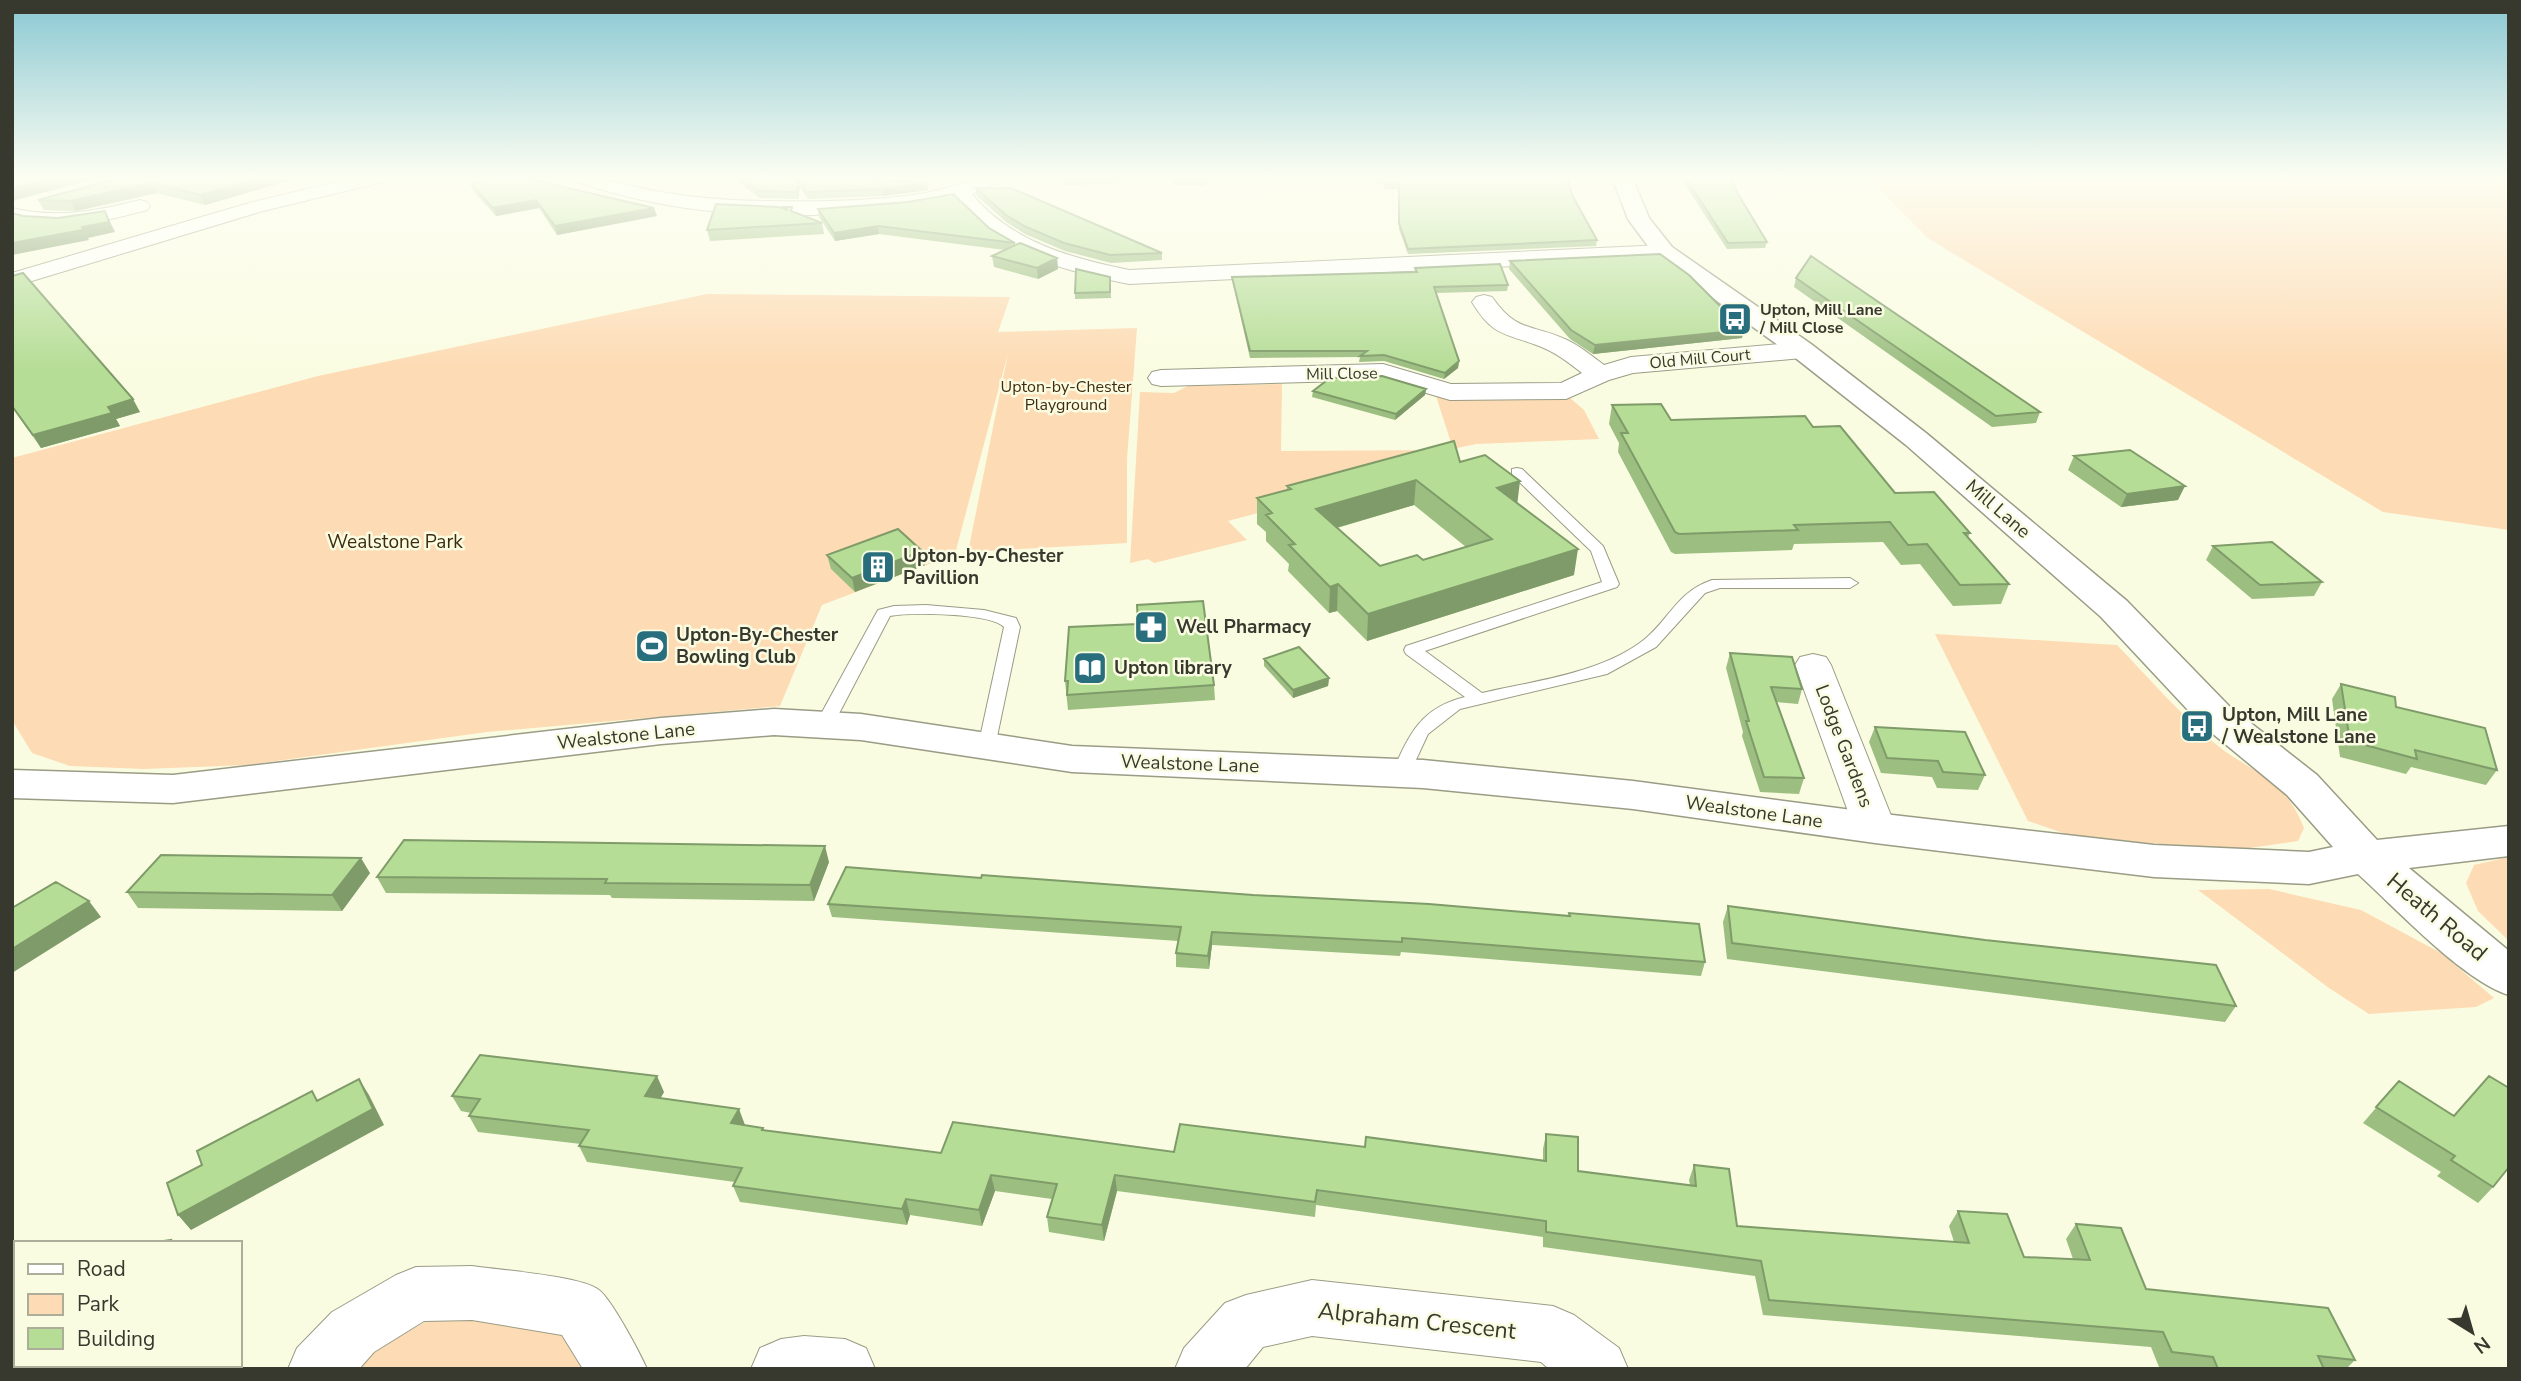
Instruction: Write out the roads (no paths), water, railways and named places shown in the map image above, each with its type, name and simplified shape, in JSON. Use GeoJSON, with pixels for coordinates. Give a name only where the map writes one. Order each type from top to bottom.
{"type":"FeatureCollection","features":[{"type":"Feature","properties":{"kind":"street"},"geometry":{"type":"LineString","coordinates":[[12,280],[141,241]]}},
{"type":"Feature","properties":{"kind":"street"},"geometry":{"type":"LineString","coordinates":[[1021,241],[1090,270],[1129,277],[1664,252]]}},
{"type":"Feature","properties":{"kind":"street","name":"Mill Lane"},"geometry":{"type":"LineString","coordinates":[[1656,241],[1664,252],[1802,350],[1916,439],[2114,610],[2215,715],[2302,785],[2367,857]]}},
{"type":"Feature","properties":{"kind":"street"},"geometry":{"type":"LineString","coordinates":[[1484,302],[1493,320],[1519,335],[1558,345],[1600,374]]}},
{"type":"Feature","properties":{"kind":"street","name":"Old Mill Court"},"geometry":{"type":"LineString","coordinates":[[1600,374],[1631,365],[1802,350]]}},
{"type":"Feature","properties":{"kind":"street","name":"Mill Close"},"geometry":{"type":"LineString","coordinates":[[1161,378],[1383,372],[1450,392],[1566,391],[1600,374]]}},
{"type":"Feature","properties":{"kind":"street","name":"Lodge Gardens"},"geometry":{"type":"LineString","coordinates":[[1813,665],[1875,828]]}},
{"type":"Feature","properties":{"kind":"street","name":"Wealstone Lane"},"geometry":{"type":"LineString","coordinates":[[12,784],[173,789],[661,731],[774,722],[861,727],[1072,759],[1401,773],[1633,795],[1875,828],[2165,861],[2309,868],[2367,857],[2509,841]]}},
{"type":"Feature","properties":{"kind":"street","name":"Heath Road"},"geometry":{"type":"LineString","coordinates":[[2367,857],[2474,951],[2509,976]]}},
{"type":"Feature","properties":{"kind":"street"},"geometry":{"type":"LineString","coordinates":[[318,1369],[353,1332],[416,1294],[472,1293],[579,1310],[617,1369]]}},
{"type":"Feature","properties":{"kind":"street","name":"Alpraham Crescent"},"geometry":{"type":"LineString","coordinates":[[1205,1369],[1246,1324],[1312,1308],[1553,1335],[1598,1369]]}},
{"type":"Feature","properties":{"kind":"street"},"geometry":{"type":"LineString","coordinates":[[781,1369],[804,1366],[845,1369]]}},
{"type":"Feature","properties":{"kind":"lane"},"geometry":{"type":"LineString","coordinates":[[1478,698],[1412,650],[1611,584],[1598,548],[1517,472]]}},
{"type":"Feature","properties":{"kind":"lane"},"geometry":{"type":"LineString","coordinates":[[1401,773],[1420,731],[1454,705],[1601,670],[1650,643],[1699,590],[1718,583],[1850,583]]}},
{"type":"Feature","properties":{"kind":"lane"},"geometry":{"type":"LineString","coordinates":[[824,725],[884,613],[901,608],[1004,618],[1010,621],[1012,626],[988,747]]}},
{"type":"Feature","properties":{"kind":"place","name":"Upton, Mill Lane / Mill Close"},"geometry":{"type":"Point","coordinates":[1735,319]}},
{"type":"Feature","properties":{"kind":"place","name":"Upton-by-Chester Pavillion"},"geometry":{"type":"Point","coordinates":[878,567]}},
{"type":"Feature","properties":{"kind":"place","name":"Well Pharmacy"},"geometry":{"type":"Point","coordinates":[1151,627]}},
{"type":"Feature","properties":{"kind":"place","name":"Upton-By-Chester Bowling Club"},"geometry":{"type":"Point","coordinates":[652,646]}},
{"type":"Feature","properties":{"kind":"place","name":"Upton library"},"geometry":{"type":"Point","coordinates":[1090,668]}},
{"type":"Feature","properties":{"kind":"place","name":"Upton, Mill Lane / Wealstone Lane"},"geometry":{"type":"Point","coordinates":[2197,726]}},
{"type":"Feature","properties":{"kind":"park label","name":"Upton-by-Chester Playground"},"geometry":{"type":"Point","coordinates":[1066,396]}},
{"type":"Feature","properties":{"kind":"park label","name":"Wealstone Park"},"geometry":{"type":"Point","coordinates":[395,542]}}]}
